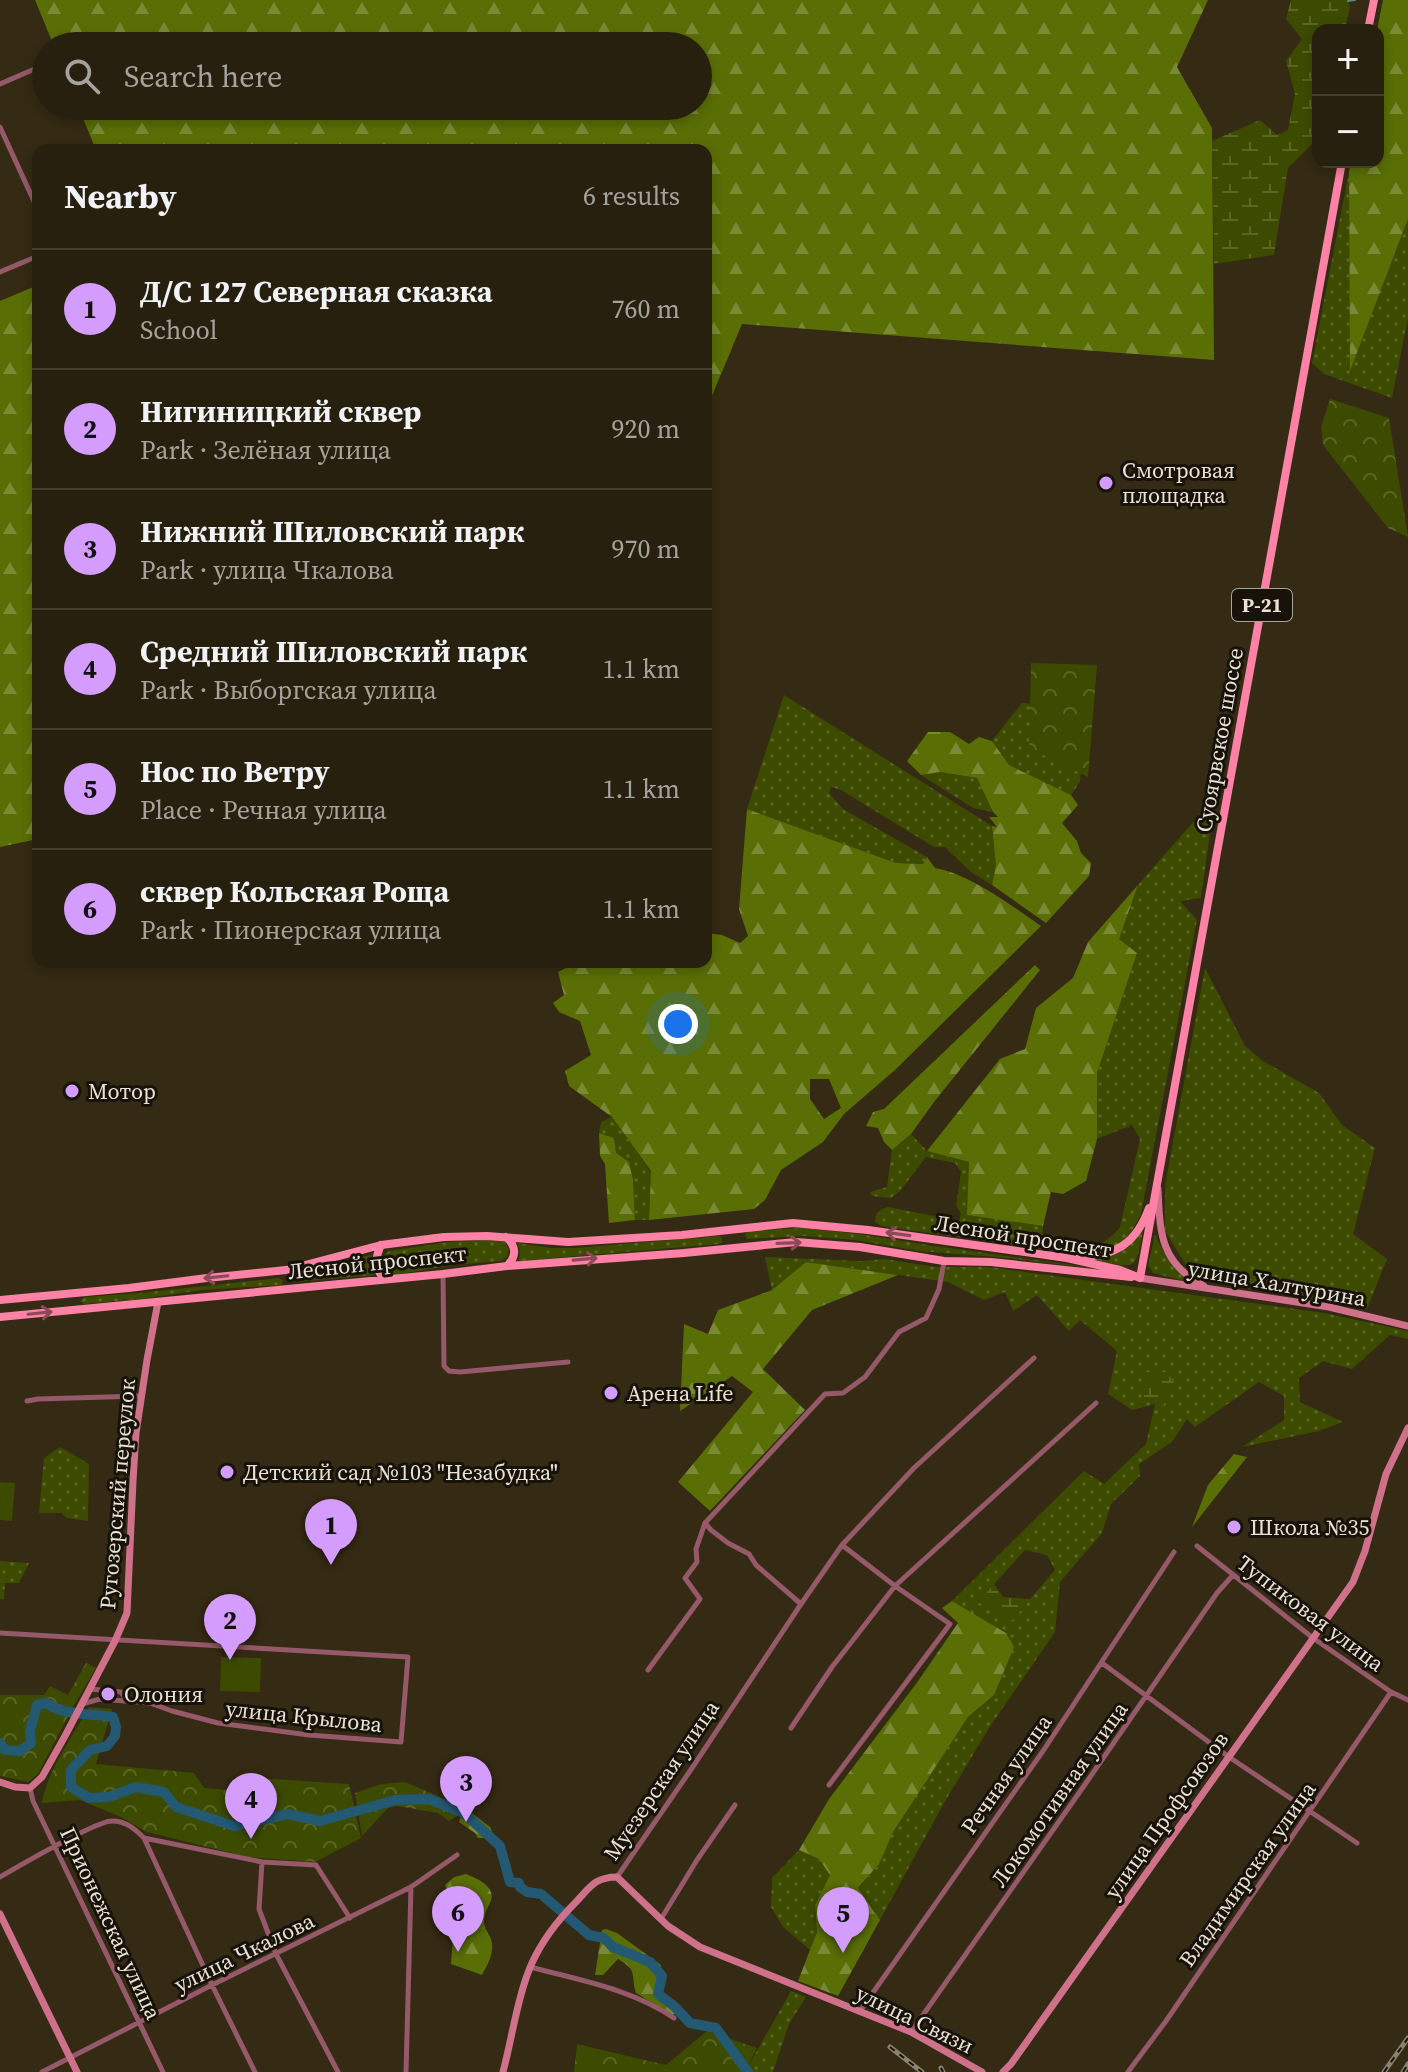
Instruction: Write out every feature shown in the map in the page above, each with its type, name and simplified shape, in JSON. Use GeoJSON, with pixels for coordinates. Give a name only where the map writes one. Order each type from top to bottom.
{"type":"FeatureCollection","features":[{"type":"Feature","properties":{"kind":"main road"},"geometry":{"type":"LineString","coordinates":[[1369,24],[1374,0]]}},
{"type":"Feature","properties":{"kind":"main road","name":"Суоярвское шоссе"},"geometry":{"type":"LineString","coordinates":[[1140,1278],[1341,168]]}},
{"type":"Feature","properties":{"kind":"main road"},"geometry":{"type":"LineString","coordinates":[[1067,1258],[1098,1256],[1129,1242],[1141,1228],[1158,1180]]}},
{"type":"Feature","properties":{"kind":"main road"},"geometry":{"type":"LineString","coordinates":[[1158,1180],[1160,1232],[1166,1248],[1190,1279],[1213,1290]]}},
{"type":"Feature","properties":{"kind":"main road","name":"Лесной проспект"},"geometry":{"type":"LineString","coordinates":[[0,1300],[286,1270],[381,1245],[444,1237],[506,1237],[568,1242],[682,1235],[793,1223],[1067,1258],[1120,1270],[1140,1278]]}},
{"type":"Feature","properties":{"kind":"main road"},"geometry":{"type":"LineString","coordinates":[[742,1228],[740,1233],[744,1246]]}},
{"type":"Feature","properties":{"kind":"main road"},"geometry":{"type":"LineString","coordinates":[[723,1230],[726,1236],[724,1248]]}},
{"type":"Feature","properties":{"kind":"main road"},"geometry":{"type":"LineString","coordinates":[[506,1237],[513,1243],[515,1251],[513,1260],[507,1266]]}},
{"type":"Feature","properties":{"kind":"main road","name":"Лесной проспект"},"geometry":{"type":"LineString","coordinates":[[0,1317],[507,1266],[796,1242],[832,1244],[944,1261],[991,1262],[1140,1278]]}},
{"type":"Feature","properties":{"kind":"main road"},"geometry":{"type":"LineString","coordinates":[[381,1245],[376,1255],[376,1266],[386,1279]]}},
{"type":"Feature","properties":{"kind":"main road"},"geometry":{"type":"LineString","coordinates":[[286,1270],[290,1280],[288,1289]]}},
{"type":"Feature","properties":{"kind":"main road","name":"улица Халтурина"},"geometry":{"type":"LineString","coordinates":[[1140,1278],[1329,1307],[1408,1326]]}},
{"type":"Feature","properties":{"kind":"main road"},"geometry":{"type":"LineString","coordinates":[[77,1293],[74,1300],[80,1309]]}},
{"type":"Feature","properties":{"kind":"main road","name":"Ругозерский переулок"},"geometry":{"type":"LineString","coordinates":[[115,1641],[127,1613],[133,1481],[141,1396],[158,1302]]}},
{"type":"Feature","properties":{"kind":"main road","name":"улица Профсоюзов"},"geometry":{"type":"LineString","coordinates":[[1003,2072],[1355,1576],[1386,1474],[1408,1428]]}},
{"type":"Feature","properties":{"kind":"main road"},"geometry":{"type":"LineString","coordinates":[[0,1782],[30,1788],[42,1777],[115,1641]]}},
{"type":"Feature","properties":{"kind":"main road","name":"Муезерская улица"},"geometry":{"type":"LineString","coordinates":[[503,2072],[530,1967],[540,1948],[568,1910],[593,1884],[604,1877],[617,1877]]}},
{"type":"Feature","properties":{"kind":"main road","name":"улица Связи"},"geometry":{"type":"LineString","coordinates":[[617,1877],[668,1926],[700,1947],[911,2032],[982,2072]]}},
{"type":"Feature","properties":{"kind":"main road"},"geometry":{"type":"LineString","coordinates":[[0,1914],[77,2072]]}},
{"type":"Feature","properties":{"kind":"street"},"geometry":{"type":"LineString","coordinates":[[0,84],[32,70]]}},
{"type":"Feature","properties":{"kind":"street"},"geometry":{"type":"LineString","coordinates":[[0,127],[32,197]]}},
{"type":"Feature","properties":{"kind":"street"},"geometry":{"type":"LineString","coordinates":[[0,272],[32,259]]}},
{"type":"Feature","properties":{"kind":"street"},"geometry":{"type":"LineString","coordinates":[[648,1670],[700,1599],[685,1578],[697,1562],[696,1549],[705,1523],[825,1394],[843,1393],[865,1377],[899,1332],[926,1318],[939,1289],[944,1261]]}},
{"type":"Feature","properties":{"kind":"street"},"geometry":{"type":"LineString","coordinates":[[443,1274],[444,1366],[449,1371],[568,1362]]}},
{"type":"Feature","properties":{"kind":"street","name":"Муезерская улица"},"geometry":{"type":"LineString","coordinates":[[617,1877],[842,1545],[914,1468],[1034,1358]]}},
{"type":"Feature","properties":{"kind":"street"},"geometry":{"type":"LineString","coordinates":[[27,1401],[141,1396]]}},
{"type":"Feature","properties":{"kind":"street"},"geometry":{"type":"LineString","coordinates":[[791,1728],[832,1667],[895,1586],[1096,1403]]}},
{"type":"Feature","properties":{"kind":"street"},"geometry":{"type":"LineString","coordinates":[[705,1523],[728,1543],[749,1554],[756,1565],[801,1604]]}},
{"type":"Feature","properties":{"kind":"street"},"geometry":{"type":"LineString","coordinates":[[829,1785],[950,1624],[842,1545]]}},
{"type":"Feature","properties":{"kind":"street","name":"Тупиковая улица"},"geometry":{"type":"LineString","coordinates":[[1197,1546],[1313,1638],[1391,1692],[1408,1700]]}},
{"type":"Feature","properties":{"kind":"street","name":"Речная улица"},"geometry":{"type":"LineString","coordinates":[[860,2011],[1043,1751],[1174,1552]]}},
{"type":"Feature","properties":{"kind":"street","name":"Локомотивная улица"},"geometry":{"type":"LineString","coordinates":[[911,2032],[1217,1593],[1233,1575]]}},
{"type":"Feature","properties":{"kind":"street"},"geometry":{"type":"LineString","coordinates":[[0,1633],[115,1641]]}},
{"type":"Feature","properties":{"kind":"street","name":"улица Крылова"},"geometry":{"type":"LineString","coordinates":[[82,1706],[100,1699],[150,1703],[218,1723],[309,1735],[401,1742],[408,1657],[115,1641]]}},
{"type":"Feature","properties":{"kind":"street"},"geometry":{"type":"LineString","coordinates":[[1102,1663],[1229,1757],[1357,1843]]}},
{"type":"Feature","properties":{"kind":"street"},"geometry":{"type":"LineString","coordinates":[[90,1689],[100,1699]]}},
{"type":"Feature","properties":{"kind":"street"},"geometry":{"type":"LineString","coordinates":[[90,1689],[121,1692],[127,1701]]}},
{"type":"Feature","properties":{"kind":"street","name":"Владимирская улица"},"geometry":{"type":"LineString","coordinates":[[1128,2072],[1391,1692]]}},
{"type":"Feature","properties":{"kind":"street","name":"Прионежская улица"},"geometry":{"type":"LineString","coordinates":[[30,1788],[33,1801],[163,2072]]}},
{"type":"Feature","properties":{"kind":"street"},"geometry":{"type":"LineString","coordinates":[[661,1919],[735,1805]]}},
{"type":"Feature","properties":{"kind":"street"},"geometry":{"type":"LineString","coordinates":[[0,1877],[111,1820],[132,1826],[144,1838],[255,2072]]}},
{"type":"Feature","properties":{"kind":"street"},"geometry":{"type":"LineString","coordinates":[[144,1838],[262,1862],[319,1866],[350,1918]]}},
{"type":"Feature","properties":{"kind":"street","name":"улица Чкалова"},"geometry":{"type":"LineString","coordinates":[[42,2072],[411,1887],[457,1855]]}},
{"type":"Feature","properties":{"kind":"street"},"geometry":{"type":"LineString","coordinates":[[262,1862],[259,1909],[276,1954],[338,2072]]}},
{"type":"Feature","properties":{"kind":"street"},"geometry":{"type":"LineString","coordinates":[[406,2072],[411,1887]]}},
{"type":"Feature","properties":{"kind":"street"},"geometry":{"type":"LineString","coordinates":[[530,1967],[624,1993],[674,2018]]}},
{"type":"Feature","properties":{"kind":"green space"},"geometry":{"type":"Polygon","coordinates":[[[35,0],[1208,0],[1177,67],[1212,128],[1214,360],[742,324],[712,396],[712,144],[94,144],[84,120],[712,120],[712,32],[48,32],[35,0]]]}},
{"type":"Feature","properties":{"kind":"green space"},"geometry":{"type":"Polygon","coordinates":[[[1291,0],[1348,0],[1350,7],[1346,24],[1312,24],[1312,144],[1288,168],[1274,255],[1214,264],[1212,141],[1260,120],[1277,135],[1288,130],[1295,94],[1286,61],[1302,39],[1286,19],[1291,0]]]}},
{"type":"Feature","properties":{"kind":"green space"},"geometry":{"type":"Polygon","coordinates":[[[1383,0],[1408,0],[1408,219],[1350,371],[1349,172],[1350,168],[1384,168],[1384,24],[1378,24],[1383,0]]]}},
{"type":"Feature","properties":{"kind":"green space"},"geometry":{"type":"Polygon","coordinates":[[[1349,172],[1351,368],[1408,219],[1408,318],[1392,398],[1324,374],[1312,363],[1349,172]]]}},
{"type":"Feature","properties":{"kind":"green space"},"geometry":{"type":"Polygon","coordinates":[[[32,288],[32,840],[0,847],[0,301],[32,288]]]}},
{"type":"Feature","properties":{"kind":"green space"},"geometry":{"type":"Polygon","coordinates":[[[1330,399],[1389,418],[1408,537],[1388,528],[1323,445],[1321,427],[1330,399]]]}},
{"type":"Feature","properties":{"kind":"green space"},"geometry":{"type":"Polygon","coordinates":[[[1031,663],[1097,665],[1088,777],[1029,748],[1031,663]]]}},
{"type":"Feature","properties":{"kind":"green space"},"geometry":{"type":"Polygon","coordinates":[[[784,695],[992,826],[996,866],[992,885],[971,872],[945,847],[934,847],[841,790],[831,787],[829,793],[843,809],[927,857],[923,864],[896,863],[747,809],[784,695]]]}},
{"type":"Feature","properties":{"kind":"green space"},"geometry":{"type":"Polygon","coordinates":[[[1022,703],[1037,704],[1081,769],[1080,782],[1071,795],[1009,765],[992,741],[1022,703]]]}},
{"type":"Feature","properties":{"kind":"green space"},"geometry":{"type":"Polygon","coordinates":[[[928,732],[950,732],[969,744],[979,737],[992,741],[1009,765],[1071,795],[1078,805],[1062,823],[1091,863],[1089,876],[1046,923],[992,885],[996,866],[992,826],[997,827],[989,817],[998,817],[977,778],[940,772],[921,775],[907,761],[928,732]]]}},
{"type":"Feature","properties":{"kind":"green space"},"geometry":{"type":"Polygon","coordinates":[[[940,772],[977,778],[993,812],[973,808],[921,775],[940,772]]]}},
{"type":"Feature","properties":{"kind":"green space"},"geometry":{"type":"Polygon","coordinates":[[[1215,797],[1201,898],[1180,901],[1197,920],[1141,1214],[1129,1234],[1109,1249],[1077,1254],[881,1226],[875,1222],[878,1212],[888,1207],[959,1221],[961,1213],[956,1206],[961,1172],[955,1163],[926,1157],[891,1198],[872,1196],[870,1192],[887,1187],[892,1150],[911,1134],[927,1151],[969,1162],[968,1215],[1043,1226],[1042,1242],[1075,1247],[1103,1242],[1120,1227],[1140,1139],[1132,1125],[1097,1139],[1097,1073],[1137,953],[1119,939],[1138,885],[1215,797]]]}},
{"type":"Feature","properties":{"kind":"green space"},"geometry":{"type":"Polygon","coordinates":[[[747,809],[896,863],[923,864],[927,857],[935,868],[975,883],[1041,926],[895,1070],[844,1114],[823,1142],[781,1170],[765,1200],[754,1209],[649,1220],[651,1171],[612,1117],[569,1086],[565,1071],[591,1055],[580,1021],[559,1012],[553,1003],[564,995],[558,972],[566,968],[712,968],[712,934],[740,943],[748,936],[739,909],[747,809]],[[810,1079],[810,1099],[824,1119],[841,1108],[829,1079],[810,1079]]]}},
{"type":"Feature","properties":{"kind":"green space"},"geometry":{"type":"Polygon","coordinates":[[[1138,885],[1119,939],[1137,953],[1097,1073],[1097,1139],[1086,1181],[1063,1194],[1051,1192],[1043,1226],[967,1215],[969,1162],[927,1151],[1000,1059],[1025,1049],[1036,1008],[1073,978],[1088,942],[1138,885]]]}},
{"type":"Feature","properties":{"kind":"green space"},"geometry":{"type":"Polygon","coordinates":[[[1035,965],[1040,970],[911,1134],[892,1150],[884,1142],[878,1128],[866,1126],[873,1112],[884,1109],[1035,965]]]}},
{"type":"Feature","properties":{"kind":"green space"},"geometry":{"type":"Polygon","coordinates":[[[1205,968],[1245,1046],[1263,1061],[1319,1093],[1342,1125],[1375,1148],[1353,1234],[1387,1259],[1367,1309],[1325,1299],[1220,1284],[1189,1270],[1165,1231],[1165,1186],[1205,968]]]}},
{"type":"Feature","properties":{"kind":"green space"},"geometry":{"type":"Polygon","coordinates":[[[612,1117],[651,1172],[649,1220],[635,1220],[633,1180],[616,1153],[614,1138],[599,1133],[601,1122],[612,1117]]]}},
{"type":"Feature","properties":{"kind":"green space"},"geometry":{"type":"Polygon","coordinates":[[[599,1133],[614,1138],[616,1153],[629,1162],[635,1220],[609,1223],[605,1164],[600,1156],[599,1133]]]}},
{"type":"Feature","properties":{"kind":"green space"},"geometry":{"type":"Polygon","coordinates":[[[802,1228],[1116,1271],[919,1251],[856,1240],[803,1236],[747,1239],[745,1235],[748,1231],[802,1228]]]}},
{"type":"Feature","properties":{"kind":"green space"},"geometry":{"type":"Polygon","coordinates":[[[1143,1230],[1136,1260],[1132,1264],[1096,1260],[1122,1249],[1143,1230]]]}},
{"type":"Feature","properties":{"kind":"green space"},"geometry":{"type":"Polygon","coordinates":[[[1155,1235],[1163,1251],[1188,1282],[1153,1273],[1148,1265],[1155,1235]]]}},
{"type":"Feature","properties":{"kind":"green space"},"geometry":{"type":"Polygon","coordinates":[[[720,1236],[723,1242],[719,1244],[519,1261],[517,1243],[575,1248],[720,1236]]]}},
{"type":"Feature","properties":{"kind":"green space"},"geometry":{"type":"Polygon","coordinates":[[[448,1242],[505,1242],[509,1250],[507,1257],[501,1261],[394,1275],[384,1272],[381,1266],[382,1258],[389,1251],[448,1242]]]}},
{"type":"Feature","properties":{"kind":"green space"},"geometry":{"type":"Polygon","coordinates":[[[373,1254],[370,1261],[374,1275],[296,1282],[295,1276],[373,1254]]]}},
{"type":"Feature","properties":{"kind":"green space"},"geometry":{"type":"Polygon","coordinates":[[[765,1257],[885,1259],[935,1267],[989,1267],[1324,1313],[1408,1331],[1408,1339],[1390,1335],[1352,1369],[1323,1361],[1299,1378],[1300,1402],[1343,1422],[1319,1431],[1242,1447],[1284,1420],[1284,1396],[1259,1382],[1195,1427],[1187,1419],[1172,1442],[1139,1464],[1140,1476],[1111,1504],[1102,1533],[1060,1582],[1055,1632],[989,1728],[880,1920],[858,1889],[879,1864],[892,1832],[968,1717],[994,1695],[1006,1633],[952,1601],[1084,1471],[1104,1484],[1146,1444],[1155,1404],[1132,1410],[1108,1394],[1117,1351],[1080,1320],[1069,1331],[1037,1295],[1013,1311],[1005,1292],[984,1300],[948,1282],[806,1262],[772,1290],[765,1257]],[[1025,1550],[978,1602],[1012,1620],[1055,1570],[1047,1555],[1025,1550]]]}},
{"type":"Feature","properties":{"kind":"green space"},"geometry":{"type":"Polygon","coordinates":[[[806,1262],[898,1275],[812,1310],[763,1369],[805,1410],[710,1511],[678,1482],[753,1392],[732,1376],[680,1411],[684,1324],[708,1334],[718,1310],[772,1290],[806,1262]]]}},
{"type":"Feature","properties":{"kind":"green space"},"geometry":{"type":"Polygon","coordinates":[[[279,1278],[283,1281],[281,1285],[202,1290],[84,1304],[80,1301],[85,1297],[279,1278]]]}},
{"type":"Feature","properties":{"kind":"green space"},"geometry":{"type":"Polygon","coordinates":[[[1144,1372],[1167,1372],[1174,1383],[1163,1406],[1156,1400],[1144,1398],[1144,1372]]]}},
{"type":"Feature","properties":{"kind":"green space"},"geometry":{"type":"Polygon","coordinates":[[[60,1447],[89,1464],[88,1521],[66,1518],[62,1513],[39,1513],[44,1458],[60,1447]]]}},
{"type":"Feature","properties":{"kind":"green space"},"geometry":{"type":"Polygon","coordinates":[[[1234,1454],[1247,1457],[1192,1527],[1208,1485],[1234,1454]]]}},
{"type":"Feature","properties":{"kind":"green space"},"geometry":{"type":"Polygon","coordinates":[[[0,1482],[15,1483],[12,1521],[0,1520],[0,1482]]]}},
{"type":"Feature","properties":{"kind":"green space"},"geometry":{"type":"Polygon","coordinates":[[[0,1561],[29,1563],[19,1583],[5,1583],[4,1599],[0,1599],[0,1561]]]}},
{"type":"Feature","properties":{"kind":"green space"},"geometry":{"type":"Polygon","coordinates":[[[994,1584],[1003,1597],[1031,1599],[1012,1621],[978,1602],[994,1584]]]}},
{"type":"Feature","properties":{"kind":"green space"},"geometry":{"type":"Polygon","coordinates":[[[952,1601],[1006,1633],[1014,1647],[994,1695],[968,1717],[893,1832],[879,1864],[858,1888],[880,1920],[838,1996],[798,1981],[817,1932],[815,1905],[830,1875],[819,1859],[799,1850],[829,1799],[958,1623],[942,1608],[952,1601]]]}},
{"type":"Feature","properties":{"kind":"green space"},"geometry":{"type":"Polygon","coordinates":[[[221,1657],[261,1658],[260,1692],[220,1691],[221,1657]]]}},
{"type":"Feature","properties":{"kind":"green space"},"geometry":{"type":"Polygon","coordinates":[[[86,1663],[96,1668],[38,1774],[28,1782],[0,1776],[0,1695],[44,1695],[50,1686],[68,1695],[86,1663]]]}},
{"type":"Feature","properties":{"kind":"green space"},"geometry":{"type":"Polygon","coordinates":[[[89,1707],[112,1709],[96,1764],[194,1773],[204,1788],[252,1792],[257,1778],[349,1784],[361,1838],[315,1862],[248,1857],[147,1832],[80,1800],[42,1803],[55,1766],[89,1707]]]}},
{"type":"Feature","properties":{"kind":"green space"},"geometry":{"type":"Polygon","coordinates":[[[405,1782],[461,1806],[457,1816],[449,1821],[438,1813],[397,1806],[388,1808],[362,1836],[355,1793],[381,1784],[405,1782]]]}},
{"type":"Feature","properties":{"kind":"green space"},"geometry":{"type":"Polygon","coordinates":[[[469,1811],[490,1827],[492,1831],[485,1838],[478,1838],[459,1822],[469,1811]]]}},
{"type":"Feature","properties":{"kind":"green space"},"geometry":{"type":"Polygon","coordinates":[[[799,1850],[819,1859],[830,1875],[815,1905],[817,1932],[810,1950],[783,1927],[771,1907],[772,1878],[799,1850]]]}},
{"type":"Feature","properties":{"kind":"green space"},"geometry":{"type":"Polygon","coordinates":[[[466,1874],[484,1883],[492,1896],[484,1922],[492,1949],[482,1975],[451,1964],[454,1921],[445,1885],[454,1877],[466,1874]]]}},
{"type":"Feature","properties":{"kind":"green space"},"geometry":{"type":"Polygon","coordinates":[[[602,1930],[617,1933],[661,1965],[654,1995],[676,2010],[676,2014],[672,2015],[636,1993],[633,1973],[618,1959],[603,1975],[595,1975],[602,1930]]]}},
{"type":"Feature","properties":{"kind":"green space"},"geometry":{"type":"Polygon","coordinates":[[[791,1991],[806,1997],[789,2024],[773,2072],[745,2072],[791,1991]]]}},
{"type":"Feature","properties":{"kind":"green space"},"geometry":{"type":"Polygon","coordinates":[[[707,2031],[757,2048],[745,2072],[574,2072],[577,2044],[666,2065],[707,2031]]]}},
{"type":"Feature","properties":{"kind":"waterway"},"geometry":{"type":"LineString","coordinates":[[1348,1],[1355,0]]}},
{"type":"Feature","properties":{"kind":"waterway"},"geometry":{"type":"LineString","coordinates":[[0,1743],[5,1750],[20,1751],[31,1743],[30,1731],[37,1705],[46,1703],[69,1712],[113,1717],[115,1736],[107,1746],[90,1750],[71,1770],[71,1787],[89,1798],[109,1797],[136,1787],[164,1792],[176,1807],[234,1826],[288,1814],[320,1821],[396,1800],[429,1799],[464,1813],[500,1846],[510,1882],[519,1883],[527,1892],[541,1894],[589,1935],[604,1938],[613,1947],[650,1962],[662,1976],[658,1994],[690,2023],[716,2028],[748,2072]]}},
{"type":"Feature","properties":{"kind":"railway"},"geometry":{"type":"LineString","coordinates":[[1384,2072],[1408,2038]]}},
{"type":"Feature","properties":{"kind":"railway"},"geometry":{"type":"LineString","coordinates":[[890,2047],[922,2072]]}},
{"type":"Feature","properties":{"kind":"railway"},"geometry":{"type":"LineString","coordinates":[[1403,2072],[1408,2064]]}},
{"type":"Feature","properties":{"kind":"railway"},"geometry":{"type":"LineString","coordinates":[[941,2068],[943,2072]]}},
{"type":"Feature","properties":{"kind":"place","name":"Смотровая площадка"},"geometry":{"type":"Point","coordinates":[1106,483]}},
{"type":"Feature","properties":{"kind":"place","name":"Мотор"},"geometry":{"type":"Point","coordinates":[72,1091]}},
{"type":"Feature","properties":{"kind":"place","name":"Арена Life"},"geometry":{"type":"Point","coordinates":[611,1393]}},
{"type":"Feature","properties":{"kind":"place","name":"Детский сад №103 \"Незабудка\""},"geometry":{"type":"Point","coordinates":[227,1472]}},
{"type":"Feature","properties":{"kind":"place","name":"Школа №35"},"geometry":{"type":"Point","coordinates":[1234,1527]}},
{"type":"Feature","properties":{"kind":"place","name":"Д/С 127 Северная сказка"},"geometry":{"type":"Point","coordinates":[331,1565]}},
{"type":"Feature","properties":{"kind":"place","name":"Нигиницкий сквер"},"geometry":{"type":"Point","coordinates":[230,1660]}},
{"type":"Feature","properties":{"kind":"place","name":"Олония"},"geometry":{"type":"Point","coordinates":[108,1694]}},
{"type":"Feature","properties":{"kind":"place","name":"Нижний Шиловский парк"},"geometry":{"type":"Point","coordinates":[466,1822]}},
{"type":"Feature","properties":{"kind":"place","name":"Средний Шиловский парк"},"geometry":{"type":"Point","coordinates":[251,1839]}},
{"type":"Feature","properties":{"kind":"place","name":"сквер Кольская Роща"},"geometry":{"type":"Point","coordinates":[458,1952]}},
{"type":"Feature","properties":{"kind":"place","name":"Нос по Ветру"},"geometry":{"type":"Point","coordinates":[843,1953]}}]}
